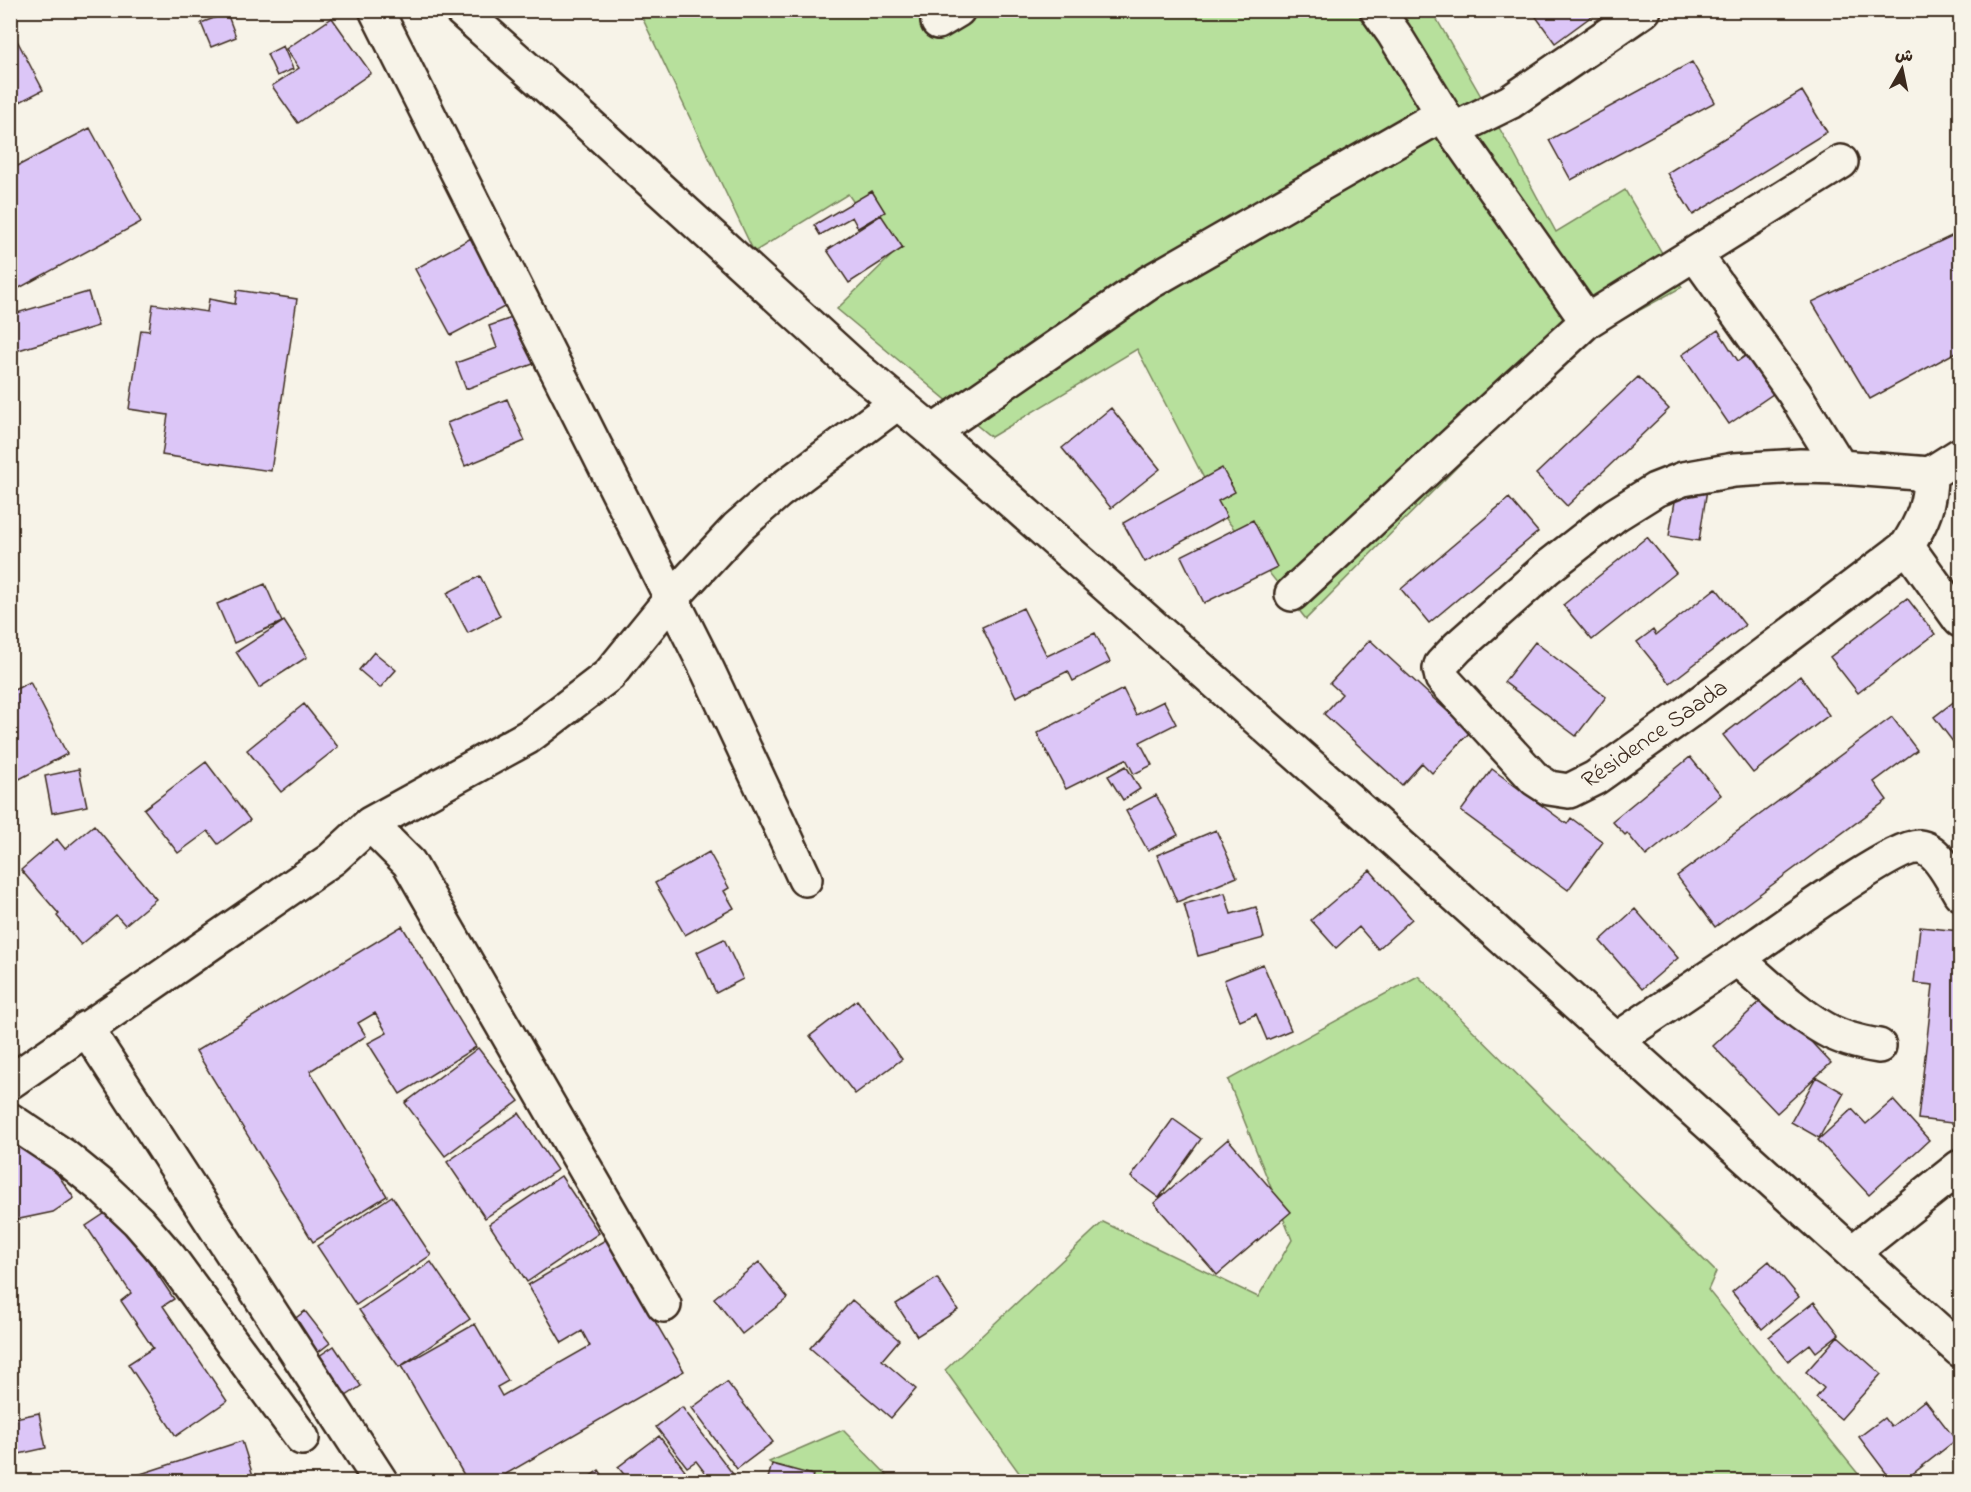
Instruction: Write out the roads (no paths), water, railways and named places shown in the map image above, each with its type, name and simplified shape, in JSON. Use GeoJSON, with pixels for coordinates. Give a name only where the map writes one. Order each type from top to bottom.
{"type":"FeatureCollection","features":[{"type":"Feature","properties":{"kind":"street"},"geometry":{"type":"LineString","coordinates":[[461,10],[855,367],[933,432],[1373,820],[1960,1350]]}},
{"type":"Feature","properties":{"kind":"street"},"geometry":{"type":"LineString","coordinates":[[1377,10],[1448,122],[1587,321]]}},
{"type":"Feature","properties":{"kind":"street"},"geometry":{"type":"LineString","coordinates":[[933,432],[1150,282],[1448,122],[1510,102],[1644,10]]}},
{"type":"Feature","properties":{"kind":"street"},"geometry":{"type":"LineString","coordinates":[[377,12],[708,671],[805,879]]}},
{"type":"Feature","properties":{"kind":"street"},"geometry":{"type":"LineString","coordinates":[[1292,594],[1587,321],[1841,162]]}},
{"type":"Feature","properties":{"kind":"street"},"geometry":{"type":"LineString","coordinates":[[1695,254],[1794,393],[1840,467],[1930,474],[1960,455]]}},
{"type":"Feature","properties":{"kind":"street"},"geometry":{"type":"LineString","coordinates":[[10,1082],[332,859],[370,824],[528,737],[609,675],[671,599],[738,528],[778,492],[897,403]]}},
{"type":"Feature","properties":{"kind":"street","name":"Résidence Saada"},"geometry":{"type":"LineString","coordinates":[[1840,467],[1800,466],[1734,470],[1683,479],[1636,500],[1547,568],[1458,647],[1442,665],[1440,669],[1442,678],[1535,779],[1548,788],[1569,791],[1595,778],[1692,709],[1907,546],[1925,514],[1930,491],[1930,474]]}},
{"type":"Feature","properties":{"kind":"street"},"geometry":{"type":"LineString","coordinates":[[1907,546],[1960,620]]}},
{"type":"Feature","properties":{"kind":"street"},"geometry":{"type":"LineString","coordinates":[[370,824],[410,863],[664,1305]]}},
{"type":"Feature","properties":{"kind":"street"},"geometry":{"type":"LineString","coordinates":[[1616,1040],[1860,875],[1904,850],[1913,847],[1922,848],[1934,855],[1960,893]]}},
{"type":"Feature","properties":{"kind":"street"},"geometry":{"type":"LineString","coordinates":[[1737,959],[1808,1019],[1827,1031],[1852,1041],[1879,1046]]}},
{"type":"Feature","properties":{"kind":"street"},"geometry":{"type":"LineString","coordinates":[[86,1028],[381,1482]]}},
{"type":"Feature","properties":{"kind":"street"},"geometry":{"type":"LineString","coordinates":[[10,1120],[64,1156],[102,1187],[144,1229],[170,1258],[302,1438]]}},
{"type":"Feature","properties":{"kind":"street"},"geometry":{"type":"LineString","coordinates":[[1853,1252],[1960,1167]]}}]}
